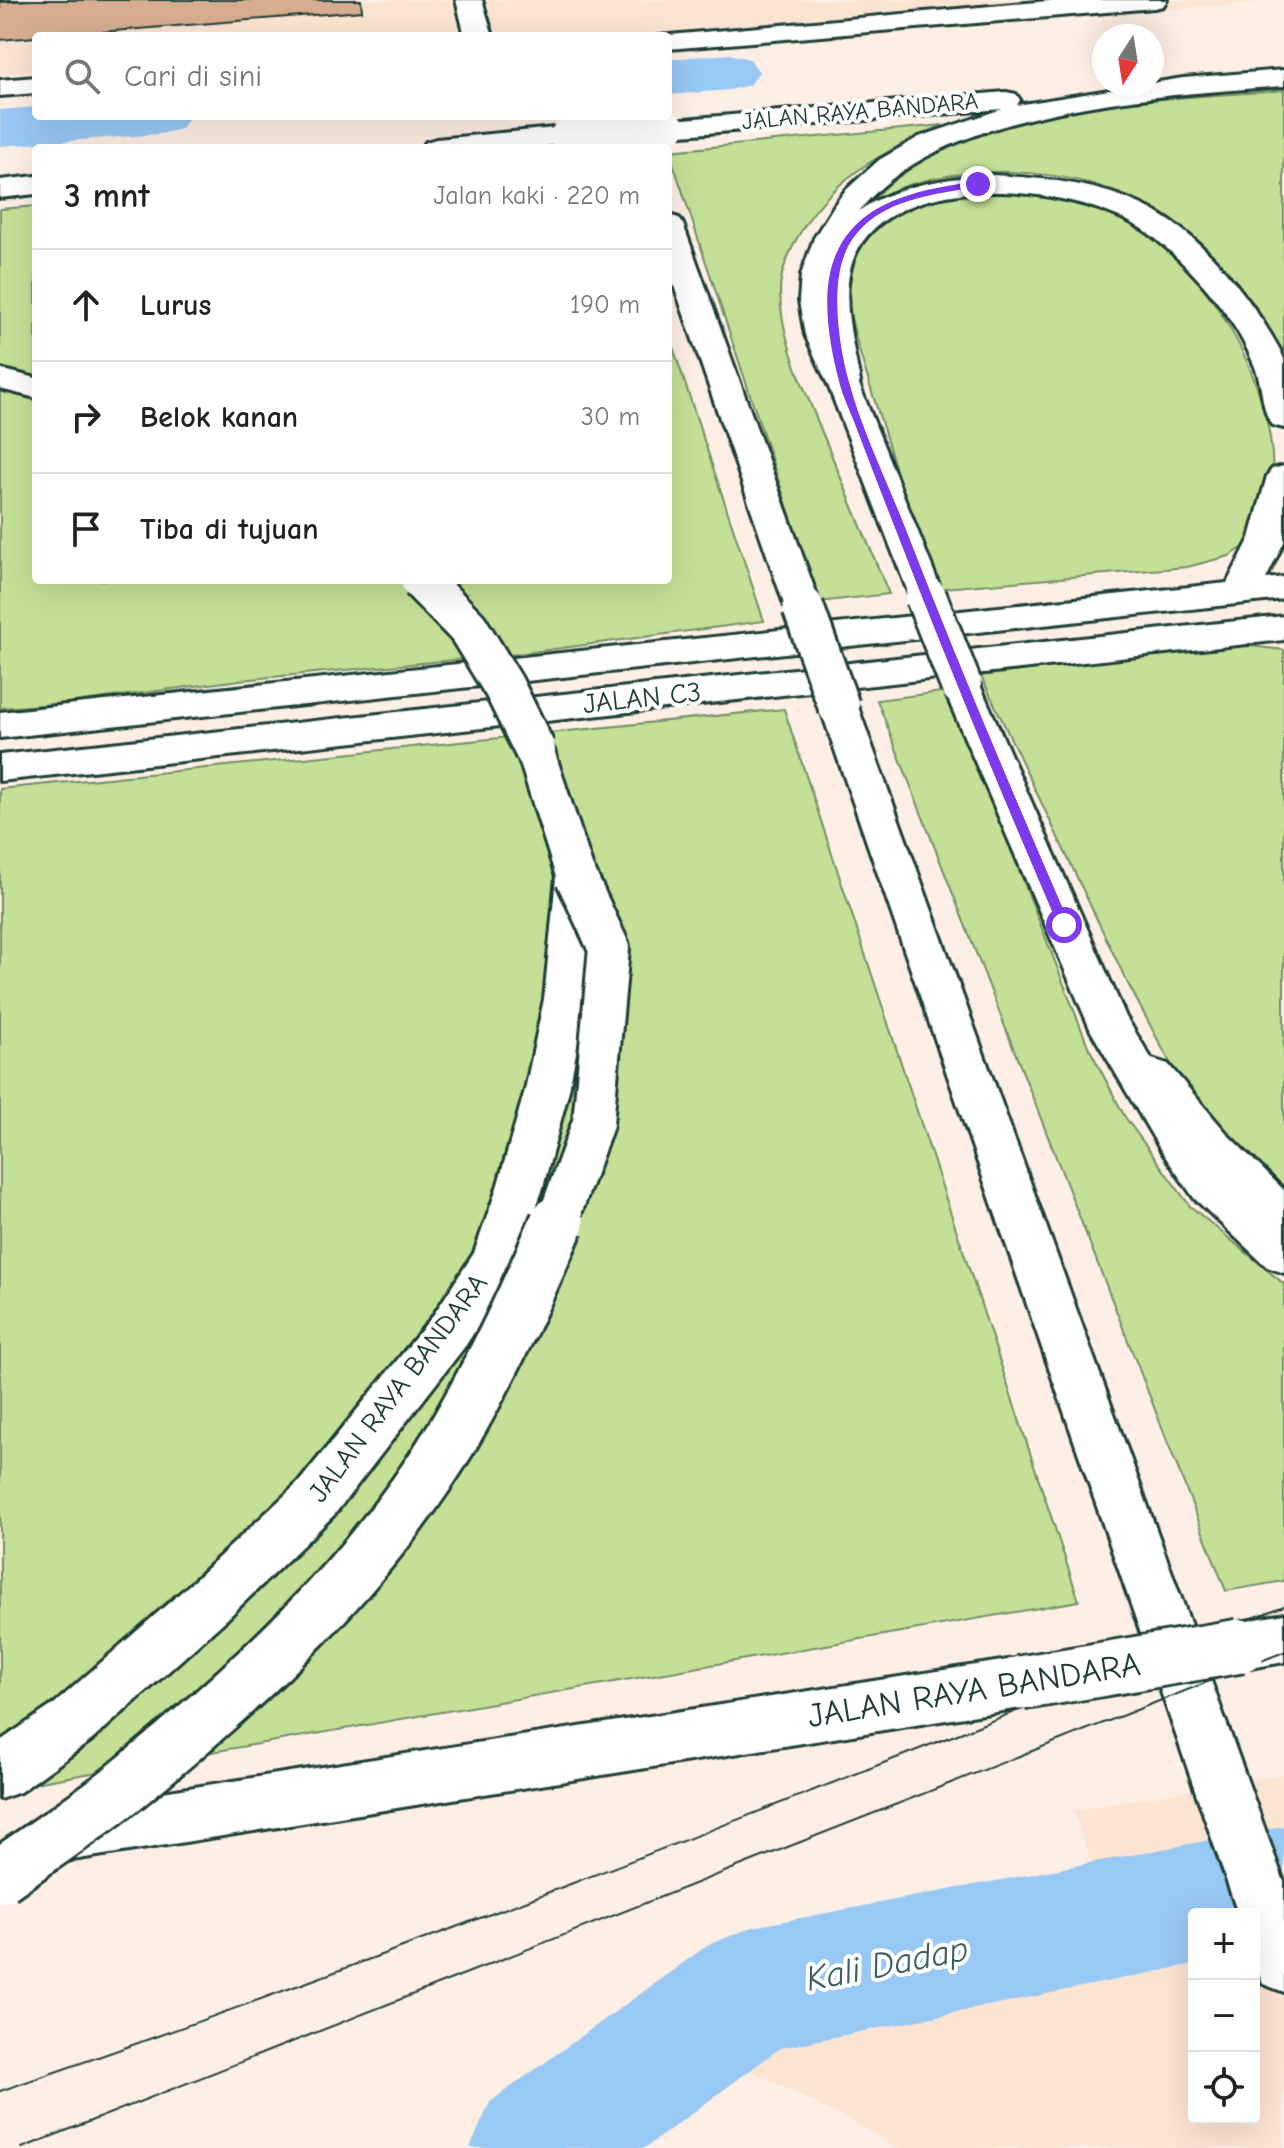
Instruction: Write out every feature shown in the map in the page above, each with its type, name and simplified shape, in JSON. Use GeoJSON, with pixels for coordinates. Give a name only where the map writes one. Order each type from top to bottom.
{"type":"FeatureCollection","features":[{"type":"Feature","properties":{"kind":"street"},"geometry":{"type":"LineString","coordinates":[[469,0],[478,32]]}},
{"type":"Feature","properties":{"kind":"street"},"geometry":{"type":"LineString","coordinates":[[839,0],[851,25]]}},
{"type":"Feature","properties":{"kind":"street"},"geometry":{"type":"LineString","coordinates":[[672,41],[1154,0]]}},
{"type":"Feature","properties":{"kind":"street","name":"JALAN RAYA BANDARA"},"geometry":{"type":"LineString","coordinates":[[479,144],[1284,78]]}},
{"type":"Feature","properties":{"kind":"street"},"geometry":{"type":"LineString","coordinates":[[1213,84],[1011,115],[950,135],[917,151],[855,197],[825,244],[818,267],[818,326],[844,382],[961,685],[1106,1020],[1176,1137],[1210,1185],[1284,1254]]}},
{"type":"Feature","properties":{"kind":"street"},"geometry":{"type":"LineString","coordinates":[[0,88],[32,85]]}},
{"type":"Feature","properties":{"kind":"street"},"geometry":{"type":"LineString","coordinates":[[631,120],[640,144]]}},
{"type":"Feature","properties":{"kind":"street"},"geometry":{"type":"LineString","coordinates":[[844,382],[833,295],[842,249],[863,223],[902,200],[940,188],[978,184],[1035,185],[1096,197],[1138,213],[1163,229],[1241,308],[1259,340],[1281,396],[1284,418]]}},
{"type":"Feature","properties":{"kind":"street"},"geometry":{"type":"LineString","coordinates":[[0,189],[32,185]]}},
{"type":"Feature","properties":{"kind":"street"},"geometry":{"type":"LineString","coordinates":[[672,235],[1284,1963]]}},
{"type":"Feature","properties":{"kind":"street"},"geometry":{"type":"LineString","coordinates":[[0,379],[32,387]]}},
{"type":"Feature","properties":{"kind":"street"},"geometry":{"type":"LineString","coordinates":[[1276,632],[1237,594],[1254,573],[1265,550],[1284,476]]}},
{"type":"Feature","properties":{"kind":"street","name":"JALAN RAYA BANDARA"},"geometry":{"type":"LineString","coordinates":[[0,1773],[73,1722],[208,1602],[316,1499],[449,1331],[495,1259],[519,1191],[547,1090],[565,999],[576,877],[535,750],[504,687],[468,628],[425,584]]}},
{"type":"Feature","properties":{"kind":"street","name":"JALAN C3"},"geometry":{"type":"LineString","coordinates":[[0,725],[1284,588]]}},
{"type":"Feature","properties":{"kind":"street","name":"JALAN C3"},"geometry":{"type":"LineString","coordinates":[[0,768],[1276,632]]}},
{"type":"Feature","properties":{"kind":"street"},"geometry":{"type":"LineString","coordinates":[[0,1876],[122,1789],[219,1705],[310,1618],[387,1530],[452,1437],[515,1321],[568,1197],[593,1123],[609,948],[576,877]]}},
{"type":"Feature","properties":{"kind":"street"},"geometry":{"type":"LineString","coordinates":[[1106,1020],[1215,1151],[1284,1217]]}},
{"type":"Feature","properties":{"kind":"street","name":"JALAN RAYA BANDARA"},"geometry":{"type":"LineString","coordinates":[[0,1844],[1262,1642]]}},
{"type":"Feature","properties":{"kind":"shaded area"},"geometry":{"type":"Polygon","coordinates":[[[0,0],[1284,0],[677,50],[672,54],[672,32],[32,32],[32,71],[0,74],[0,0]]]}},
{"type":"Feature","properties":{"kind":"shaded area"},"geometry":{"type":"Polygon","coordinates":[[[1284,1774],[1284,2148],[894,2148],[868,2130],[753,2072],[746,2063],[745,2052],[754,2042],[1129,1968],[1073,1810],[1284,1774]]]}},
{"type":"Feature","properties":{"kind":"green space"},"geometry":{"type":"Polygon","coordinates":[[[1284,90],[1284,355],[1251,300],[1211,257],[1158,213],[1118,193],[1061,177],[1030,173],[970,173],[912,184],[862,205],[930,154],[969,136],[1011,122],[1102,105],[1284,90]]]}},
{"type":"Feature","properties":{"kind":"green space"},"geometry":{"type":"Polygon","coordinates":[[[943,125],[877,158],[857,171],[822,203],[791,249],[780,290],[784,325],[793,359],[889,594],[819,602],[672,160],[672,151],[943,125]]]}},
{"type":"Feature","properties":{"kind":"green space"},"geometry":{"type":"Polygon","coordinates":[[[991,189],[1071,200],[1117,215],[1149,233],[1179,259],[1206,291],[1230,328],[1249,367],[1263,407],[1271,446],[1271,490],[1254,541],[1229,556],[1187,567],[933,589],[858,347],[846,297],[845,268],[872,224],[915,201],[991,189]]]}},
{"type":"Feature","properties":{"kind":"green space"},"geometry":{"type":"Polygon","coordinates":[[[32,206],[32,584],[672,584],[672,344],[764,621],[517,654],[240,680],[67,703],[0,708],[0,209],[32,206]]]}},
{"type":"Feature","properties":{"kind":"green space"},"geometry":{"type":"Polygon","coordinates":[[[1251,646],[1284,650],[1284,1202],[1185,1091],[1125,978],[981,676],[1207,647],[1251,646]]]}},
{"type":"Feature","properties":{"kind":"green space"},"geometry":{"type":"Polygon","coordinates":[[[949,691],[1088,1046],[1125,1117],[1190,1206],[1284,1284],[1284,1581],[1226,1591],[877,700],[949,691]]]}},
{"type":"Feature","properties":{"kind":"green space"},"geometry":{"type":"Polygon","coordinates":[[[784,709],[1079,1601],[0,1789],[0,789],[784,709]]]}},
{"type":"Feature","properties":{"kind":"waterway","name":"Kali Dadap"},"geometry":{"type":"LineString","coordinates":[[672,77],[729,72]]}},
{"type":"Feature","properties":{"kind":"waterway","name":"Kali Dadap"},"geometry":{"type":"LineString","coordinates":[[0,128],[107,120]]}},
{"type":"Feature","properties":{"kind":"waterway","name":"Kali Dadap"},"geometry":{"type":"LineString","coordinates":[[536,2148],[753,1990],[1284,1886]]}},
{"type":"Feature","properties":{"kind":"tram line"},"geometry":{"type":"LineString","coordinates":[[0,2091],[484,1917],[1284,1606]]}},
{"type":"Feature","properties":{"kind":"tram line"},"geometry":{"type":"LineString","coordinates":[[22,2148],[1284,1652]]}},
{"type":"Feature","properties":{"kind":"route"},"geometry":{"type":"LineString","coordinates":[[978,184],[923,192],[889,206],[863,223],[842,249],[836,269],[834,321],[844,382],[961,685],[1064,925]]}}]}
